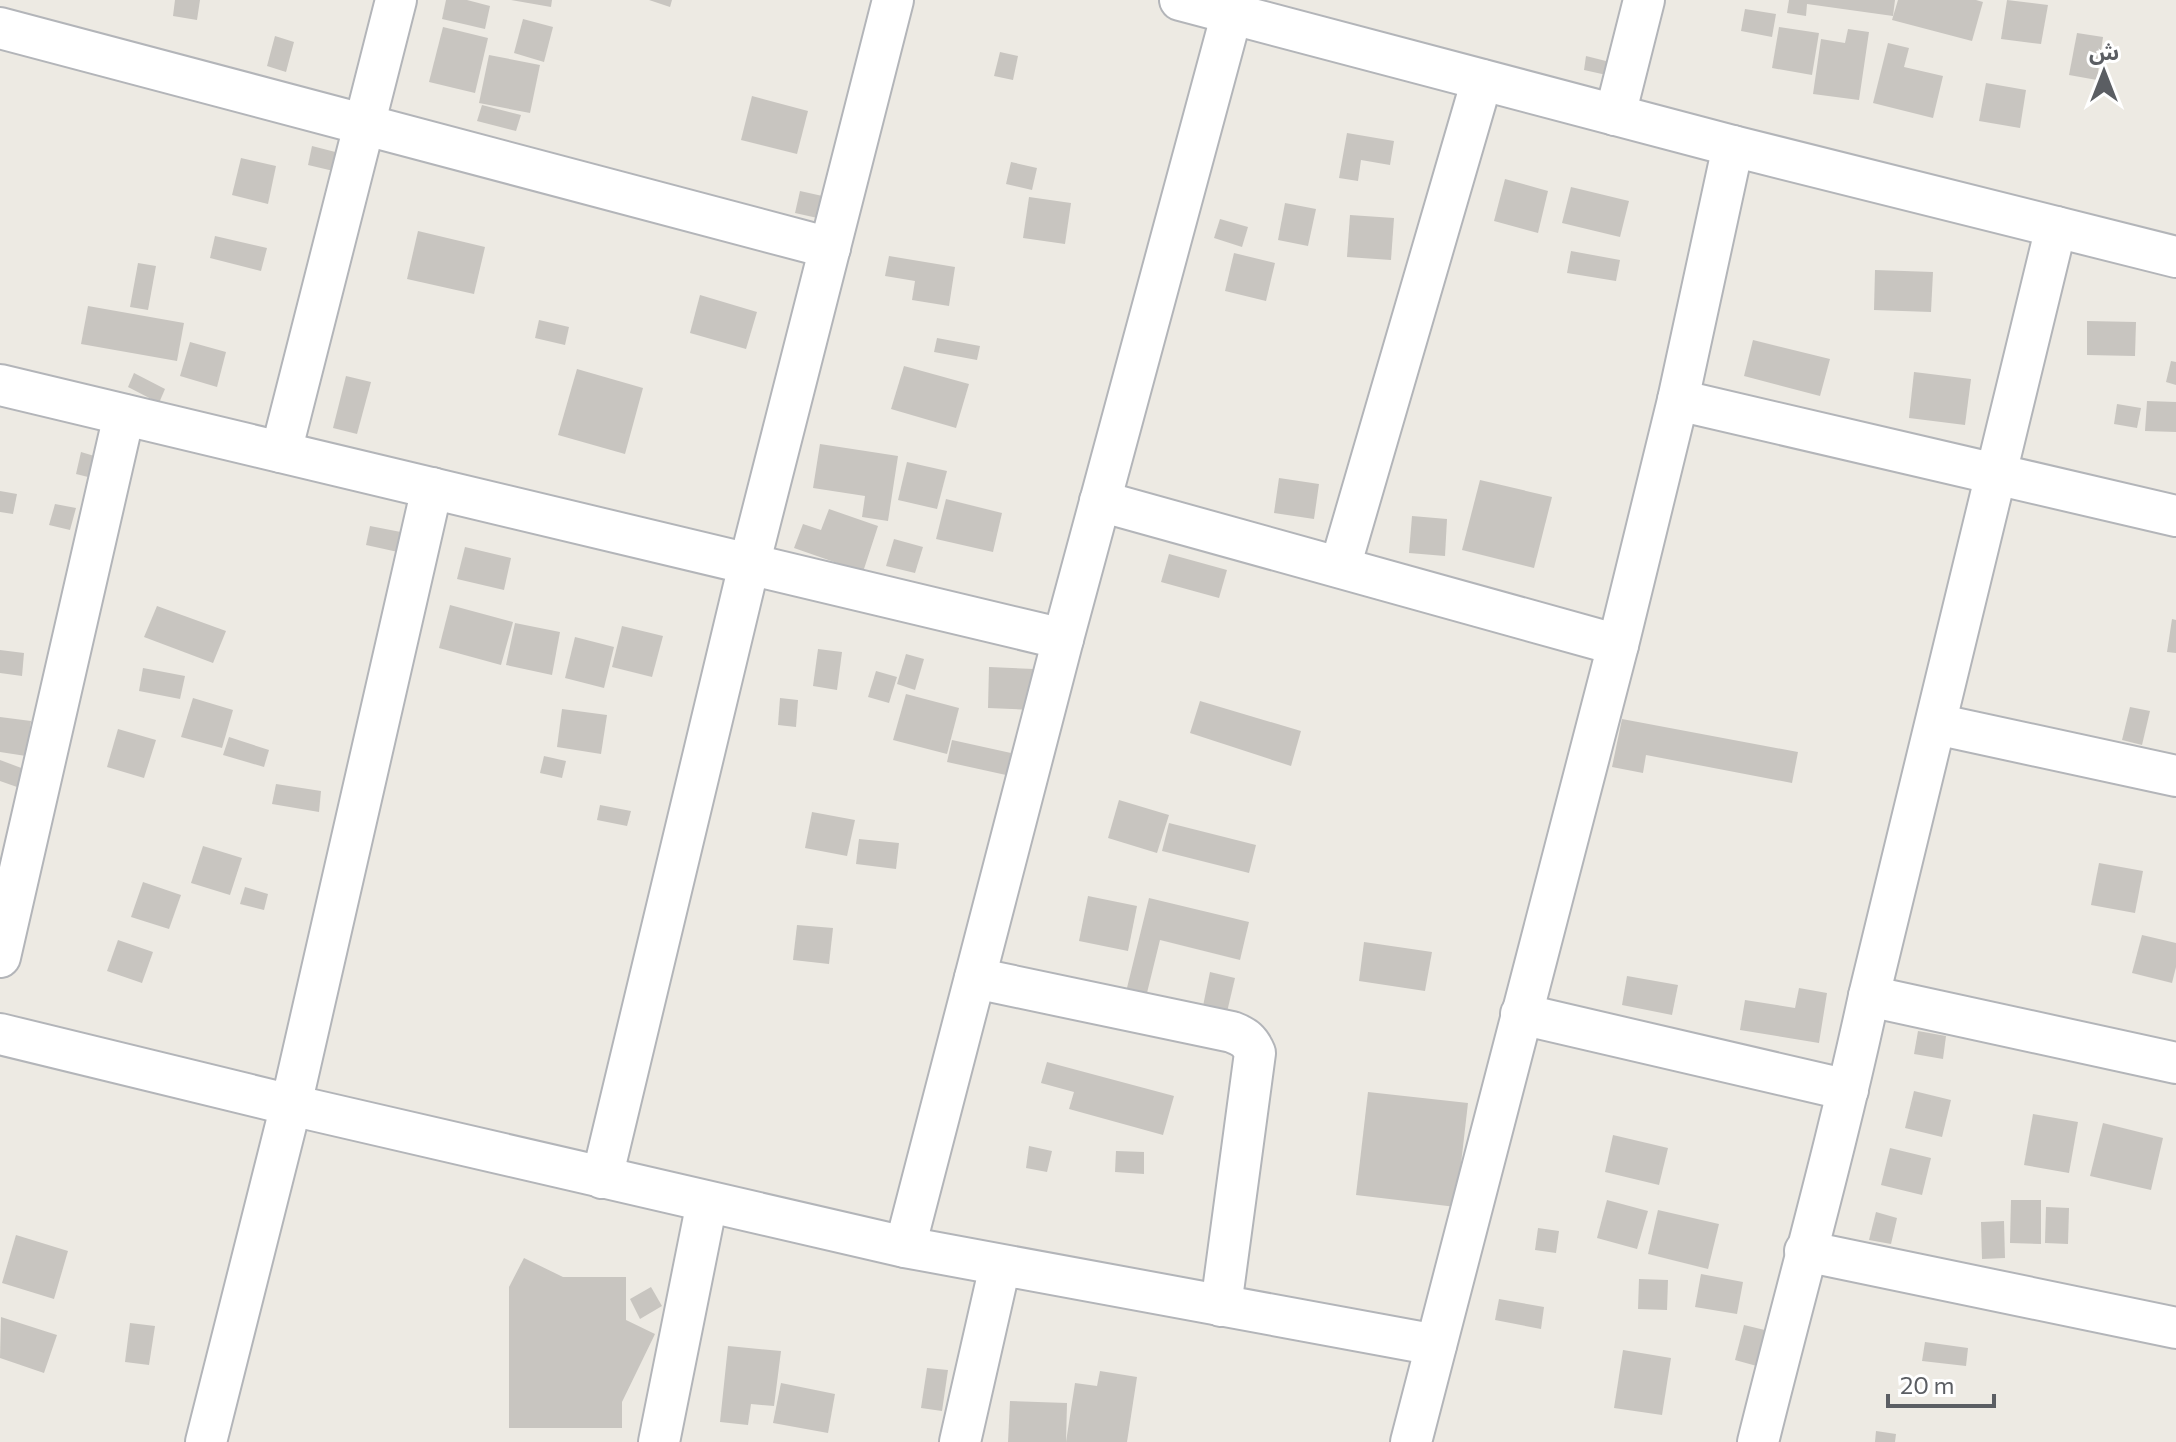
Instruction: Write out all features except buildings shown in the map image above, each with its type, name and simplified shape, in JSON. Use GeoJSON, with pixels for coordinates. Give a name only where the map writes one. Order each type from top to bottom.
{"type":"FeatureCollection","features":[{"type":"Feature","properties":{"kind":"street"},"geometry":{"type":"LineString","coordinates":[[281,452],[396,0]]}},
{"type":"Feature","properties":{"kind":"street"},"geometry":{"type":"LineString","coordinates":[[602,1178],[749,565],[893,0]]}},
{"type":"Feature","properties":{"kind":"street"},"geometry":{"type":"LineString","coordinates":[[1180,0],[1733,146],[2176,257]]}},
{"type":"Feature","properties":{"kind":"street"},"geometry":{"type":"LineString","coordinates":[[1615,115],[1644,0]]}},
{"type":"Feature","properties":{"kind":"street"},"geometry":{"type":"LineString","coordinates":[[905,1247],[1063,639],[1232,13]]}},
{"type":"Feature","properties":{"kind":"street"},"geometry":{"type":"LineString","coordinates":[[0,28],[830,248]]}},
{"type":"Feature","properties":{"kind":"street"},"geometry":{"type":"LineString","coordinates":[[1340,567],[1482,80]]}},
{"type":"Feature","properties":{"kind":"street"},"geometry":{"type":"LineString","coordinates":[[1411,1442],[1618,645],[1678,400],[1733,146]]}},
{"type":"Feature","properties":{"kind":"street"},"geometry":{"type":"LineString","coordinates":[[1758,1442],[1848,1090],[2056,227]]}},
{"type":"Feature","properties":{"kind":"street"},"geometry":{"type":"LineString","coordinates":[[0,385],[1063,639]]}},
{"type":"Feature","properties":{"kind":"street"},"geometry":{"type":"LineString","coordinates":[[1678,400],[2176,516]]}},
{"type":"Feature","properties":{"kind":"street"},"geometry":{"type":"LineString","coordinates":[[0,957],[124,415]]}},
{"type":"Feature","properties":{"kind":"street"},"geometry":{"type":"LineString","coordinates":[[206,1442],[291,1105],[432,488]]}},
{"type":"Feature","properties":{"kind":"street"},"geometry":{"type":"LineString","coordinates":[[1100,501],[1618,645]]}},
{"type":"Feature","properties":{"kind":"street"},"geometry":{"type":"LineString","coordinates":[[1936,724],[2176,776]]}},
{"type":"Feature","properties":{"kind":"street"},"geometry":{"type":"LineString","coordinates":[[975,978],[1232,1032],[1244,1036],[1251,1043],[1255,1053],[1221,1306]]}},
{"type":"Feature","properties":{"kind":"street"},"geometry":{"type":"LineString","coordinates":[[1869,996],[2176,1063]]}},
{"type":"Feature","properties":{"kind":"street"},"geometry":{"type":"LineString","coordinates":[[1521,1014],[1848,1090]]}},
{"type":"Feature","properties":{"kind":"street"},"geometry":{"type":"LineString","coordinates":[[0,1034],[291,1105],[905,1247],[1436,1345]]}},
{"type":"Feature","properties":{"kind":"street"},"geometry":{"type":"LineString","coordinates":[[659,1442],[707,1202]]}},
{"type":"Feature","properties":{"kind":"street"},"geometry":{"type":"LineString","coordinates":[[1805,1251],[2176,1328]]}},
{"type":"Feature","properties":{"kind":"street"},"geometry":{"type":"LineString","coordinates":[[960,1442],[1000,1266]]}}]}
